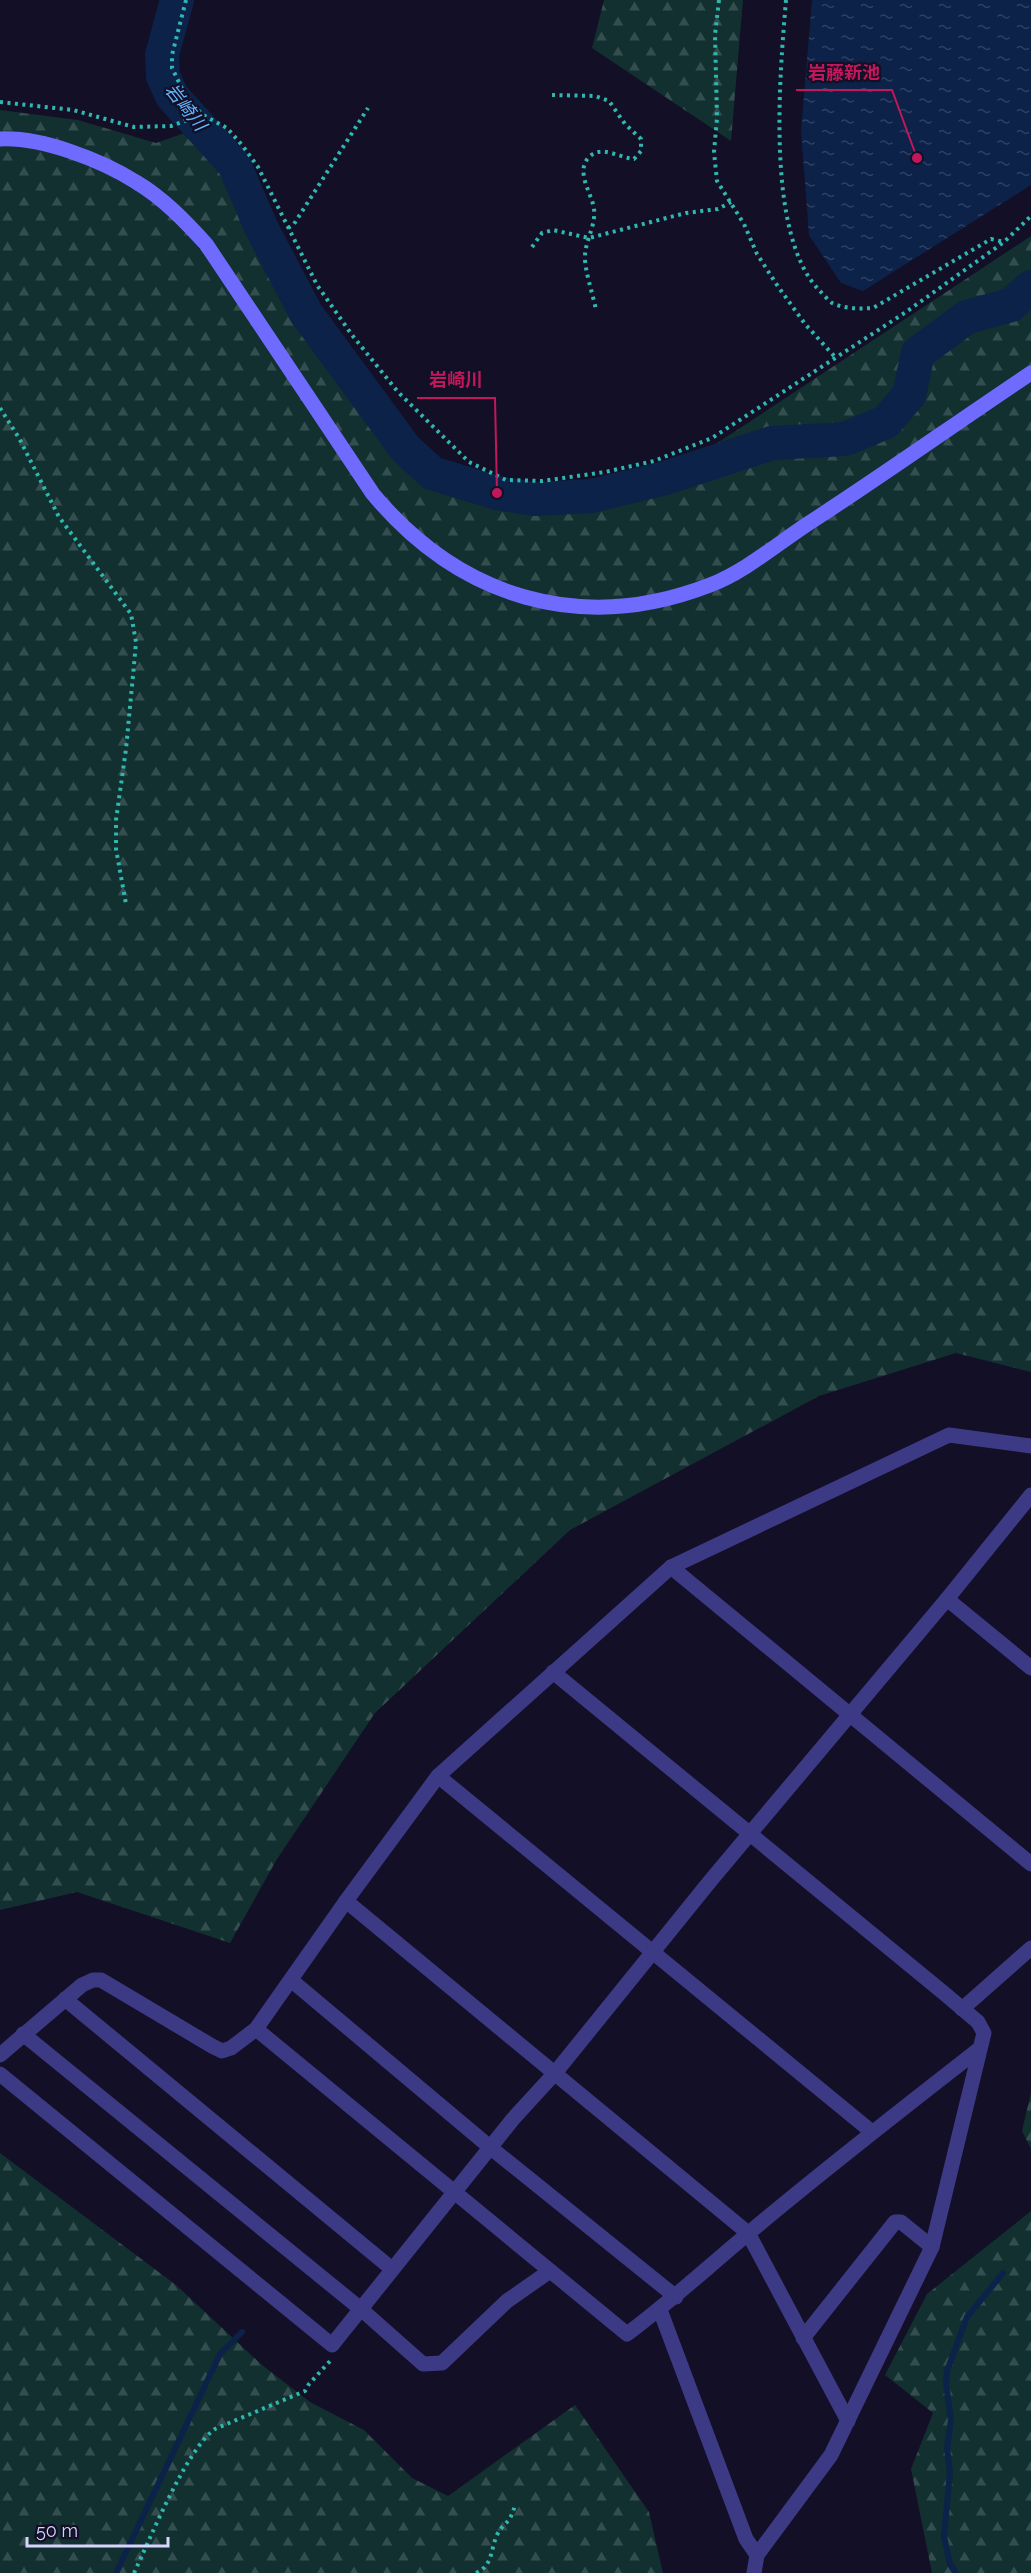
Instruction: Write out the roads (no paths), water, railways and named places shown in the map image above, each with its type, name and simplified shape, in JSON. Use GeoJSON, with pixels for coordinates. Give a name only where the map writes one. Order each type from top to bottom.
{"type":"FeatureCollection","features":[{"type":"Feature","properties":{"kind":"street"},"geometry":{"type":"LineString","coordinates":[[0,139],[46,145],[87,158],[137,182],[174,210],[206,244],[373,494],[397,522],[435,554],[462,572],[512,593],[558,604],[604,608],[642,604],[712,584],[776,545],[1031,373]]}},
{"type":"Feature","properties":{"kind":"street"},"geometry":{"type":"LineString","coordinates":[[0,2055],[82,1985],[93,1980],[101,1980],[222,2050],[231,2048],[256,2029],[346,1900],[438,1776],[671,1567],[949,1435],[1031,1446]]}},
{"type":"Feature","properties":{"kind":"street"},"geometry":{"type":"LineString","coordinates":[[0,2074],[332,2345],[513,2119],[555,2073],[711,1880],[751,1835],[1031,1496]]}},
{"type":"Feature","properties":{"kind":"street"},"geometry":{"type":"LineString","coordinates":[[671,1567],[1031,1864]]}},
{"type":"Feature","properties":{"kind":"street"},"geometry":{"type":"LineString","coordinates":[[947,1599],[1031,1668]]}},
{"type":"Feature","properties":{"kind":"street"},"geometry":{"type":"LineString","coordinates":[[553,1672],[978,2022],[984,2033],[978,2050],[932,2247],[831,2455],[757,2555],[754,2573]]}},
{"type":"Feature","properties":{"kind":"street"},"geometry":{"type":"LineString","coordinates":[[438,1776],[872,2132]]}},
{"type":"Feature","properties":{"kind":"street"},"geometry":{"type":"LineString","coordinates":[[346,1900],[748,2233],[848,2421]]}},
{"type":"Feature","properties":{"kind":"street"},"geometry":{"type":"LineString","coordinates":[[962,2009],[1031,1948]]}},
{"type":"Feature","properties":{"kind":"street"},"geometry":{"type":"LineString","coordinates":[[291,1980],[492,2148],[676,2297]]}},
{"type":"Feature","properties":{"kind":"street"},"geometry":{"type":"LineString","coordinates":[[65,1999],[392,2269]]}},
{"type":"Feature","properties":{"kind":"street"},"geometry":{"type":"LineString","coordinates":[[256,2029],[627,2334],[676,2297],[748,2233],[872,2132],[978,2050]]}},
{"type":"Feature","properties":{"kind":"street"},"geometry":{"type":"LineString","coordinates":[[23,2034],[362,2310],[423,2364],[442,2363],[507,2301],[550,2271]]}},
{"type":"Feature","properties":{"kind":"street"},"geometry":{"type":"LineString","coordinates":[[803,2338],[895,2222],[901,2222],[932,2247]]}},
{"type":"Feature","properties":{"kind":"street"},"geometry":{"type":"LineString","coordinates":[[660,2310],[746,2539],[757,2555]]}},
{"type":"Feature","properties":{"kind":"water"},"geometry":{"type":"Polygon","coordinates":[[[812,0],[1031,0],[1031,185],[863,291],[841,283],[809,235],[801,131],[812,0]]]}},
{"type":"Feature","properties":{"kind":"waterway","name":"岩崎川"},"geometry":{"type":"LineString","coordinates":[[177,0],[162,55],[163,76],[172,96],[234,164],[261,227],[306,313],[405,448],[432,473],[497,493],[534,499],[591,496],[665,478],[772,443],[845,439],[886,422],[909,395],[918,353],[967,317],[1011,305],[1031,287]]}},
{"type":"Feature","properties":{"kind":"waterway"},"geometry":{"type":"LineString","coordinates":[[956,2573],[950,2564],[944,2536],[950,2472],[947,2448],[951,2420],[946,2384],[947,2371],[967,2317],[1003,2273]]}},
{"type":"Feature","properties":{"kind":"waterway"},"geometry":{"type":"LineString","coordinates":[[116,2573],[220,2354],[242,2332]]}},
{"type":"Feature","properties":{"kind":"place","name":"岩藤新池"},"geometry":{"type":"Point","coordinates":[917,158]}},
{"type":"Feature","properties":{"kind":"place","name":"岩崎川"},"geometry":{"type":"Point","coordinates":[497,493]}}]}
